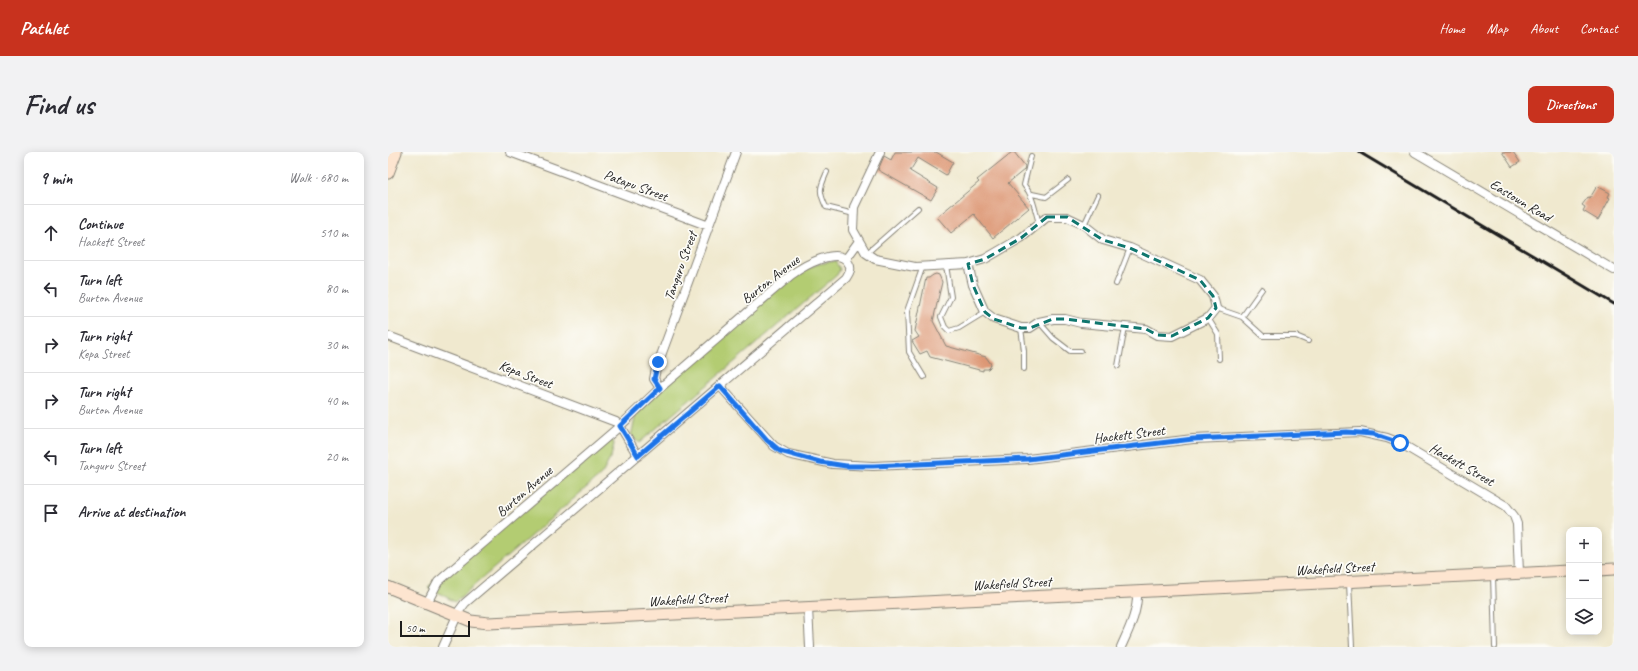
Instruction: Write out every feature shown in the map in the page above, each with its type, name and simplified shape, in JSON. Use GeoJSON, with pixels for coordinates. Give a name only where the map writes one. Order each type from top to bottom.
{"type":"FeatureCollection","features":[{"type":"Feature","properties":{"kind":"street"},"geometry":{"type":"LineString","coordinates":[[388,173],[396,152]]}},
{"type":"Feature","properties":{"kind":"street","name":"Patapu Street"},"geometry":{"type":"LineString","coordinates":[[510,152],[709,226]]}},
{"type":"Feature","properties":{"kind":"street","name":"Tanguru Street"},"geometry":{"type":"LineString","coordinates":[[660,388],[654,379],[656,369],[736,152]]}},
{"type":"Feature","properties":{"kind":"street"},"geometry":{"type":"LineString","coordinates":[[880,152],[854,207],[853,230],[866,253],[875,259],[915,267],[968,264],[991,255],[1021,238],[1047,217],[1067,217],[1084,225],[1103,240],[1130,248],[1200,280],[1213,296],[1216,308],[1208,318],[1172,336],[1157,335],[1146,329],[1081,323],[1065,319],[1053,319],[1039,322],[1030,328],[1021,328],[1000,322],[985,312],[973,285],[968,264]]}},
{"type":"Feature","properties":{"kind":"street","name":"Eastown Road"},"geometry":{"type":"LineString","coordinates":[[1415,152],[1614,270]]}},
{"type":"Feature","properties":{"kind":"street"},"geometry":{"type":"LineString","coordinates":[[443,647],[457,615],[465,603],[846,278],[850,272],[850,267],[846,259],[859,241]]}},
{"type":"Feature","properties":{"kind":"street","name":"Burton Avenue"},"geometry":{"type":"LineString","coordinates":[[427,603],[438,582],[620,426],[660,388],[802,267],[832,256],[839,256],[846,259]]}},
{"type":"Feature","properties":{"kind":"street","name":"Kepa Street"},"geometry":{"type":"LineString","coordinates":[[388,336],[610,419],[620,426],[638,456]]}},
{"type":"Feature","properties":{"kind":"street","name":"Hackett Street"},"geometry":{"type":"LineString","coordinates":[[720,386],[767,440],[780,451],[820,462],[846,466],[1028,459],[1193,439],[1346,432],[1373,434],[1400,443],[1506,506],[1514,516],[1516,524],[1519,573]]}},
{"type":"Feature","properties":{"kind":"street"},"geometry":{"type":"LineString","coordinates":[[1602,570],[1614,569]]}},
{"type":"Feature","properties":{"kind":"street","name":"Wakefield Street"},"geometry":{"type":"LineString","coordinates":[[388,587],[480,623],[498,623],[1566,571]]}},
{"type":"Feature","properties":{"kind":"street"},"geometry":{"type":"LineString","coordinates":[[1121,647],[1135,614],[1137,592]]}},
{"type":"Feature","properties":{"kind":"street"},"geometry":{"type":"LineString","coordinates":[[808,608],[810,647]]}},
{"type":"Feature","properties":{"kind":"lane"},"geometry":{"type":"LineString","coordinates":[[1031,156],[1024,184],[1032,194],[1034,208],[1039,223]]}},
{"type":"Feature","properties":{"kind":"lane"},"geometry":{"type":"LineString","coordinates":[[827,172],[820,188],[820,195],[826,207],[854,214]]}},
{"type":"Feature","properties":{"kind":"lane"},"geometry":{"type":"LineString","coordinates":[[1032,194],[1046,197],[1068,180]]}},
{"type":"Feature","properties":{"kind":"lane"},"geometry":{"type":"LineString","coordinates":[[1084,225],[1098,195]]}},
{"type":"Feature","properties":{"kind":"lane"},"geometry":{"type":"LineString","coordinates":[[866,253],[918,208]]}},
{"type":"Feature","properties":{"kind":"lane"},"geometry":{"type":"LineString","coordinates":[[1116,284],[1130,248]]}},
{"type":"Feature","properties":{"kind":"lane"},"geometry":{"type":"LineString","coordinates":[[946,265],[950,297],[941,317],[945,327],[949,331],[959,328],[985,312]]}},
{"type":"Feature","properties":{"kind":"lane"},"geometry":{"type":"LineString","coordinates":[[924,266],[907,311],[909,352],[924,377]]}},
{"type":"Feature","properties":{"kind":"lane"},"geometry":{"type":"LineString","coordinates":[[1242,317],[1262,289]]}},
{"type":"Feature","properties":{"kind":"lane"},"geometry":{"type":"LineString","coordinates":[[1216,308],[1242,317],[1263,336],[1296,336],[1308,341]]}},
{"type":"Feature","properties":{"kind":"lane"},"geometry":{"type":"LineString","coordinates":[[1208,318],[1218,334],[1219,359]]}},
{"type":"Feature","properties":{"kind":"lane"},"geometry":{"type":"LineString","coordinates":[[1039,322],[1053,338],[1070,351],[1081,351]]}},
{"type":"Feature","properties":{"kind":"lane"},"geometry":{"type":"LineString","coordinates":[[1118,366],[1124,327]]}},
{"type":"Feature","properties":{"kind":"lane"},"geometry":{"type":"LineString","coordinates":[[1021,328],[1024,351],[1024,369]]}},
{"type":"Feature","properties":{"kind":"lane"},"geometry":{"type":"LineString","coordinates":[[1493,575],[1495,647]]}},
{"type":"Feature","properties":{"kind":"lane"},"geometry":{"type":"LineString","coordinates":[[1349,582],[1352,647]]}},
{"type":"Feature","properties":{"kind":"highlighted area"},"geometry":{"type":"Polygon","coordinates":[[[1047,217],[1067,217],[1103,240],[1130,248],[1200,280],[1213,296],[1216,308],[1208,318],[1172,336],[1157,335],[1146,329],[1065,319],[1053,319],[1030,328],[1021,328],[994,319],[985,312],[973,285],[968,264],[985,259],[1021,238],[1047,217]]]}},
{"type":"Feature","properties":{"kind":"green space"},"geometry":{"type":"Polygon","coordinates":[[[835,261],[840,269],[837,275],[639,443],[631,436],[637,409],[790,275],[818,264],[835,261]]]}},
{"type":"Feature","properties":{"kind":"green space"},"geometry":{"type":"Polygon","coordinates":[[[607,438],[612,438],[614,444],[611,457],[602,474],[455,602],[428,587],[607,438]]]}},
{"type":"Feature","properties":{"kind":"building"},"geometry":{"type":"Polygon","coordinates":[[[895,152],[936,152],[953,162],[946,175],[918,158],[910,171],[938,188],[931,200],[878,170],[884,156],[891,160],[895,152]]]}},
{"type":"Feature","properties":{"kind":"building"},"geometry":{"type":"Polygon","coordinates":[[[1012,152],[1014,152],[1025,166],[1024,170],[1008,183],[1029,208],[993,238],[974,214],[951,233],[937,217],[979,182],[977,180],[1012,152]]]}},
{"type":"Feature","properties":{"kind":"building"},"geometry":{"type":"Polygon","coordinates":[[[1502,152],[1513,152],[1520,162],[1512,167],[1502,152]]]}},
{"type":"Feature","properties":{"kind":"building"},"geometry":{"type":"Polygon","coordinates":[[[1597,186],[1610,193],[1608,197],[1610,198],[1598,220],[1583,211],[1585,207],[1582,205],[1588,197],[1590,198],[1597,186]]]}},
{"type":"Feature","properties":{"kind":"building"},"geometry":{"type":"Polygon","coordinates":[[[936,274],[939,275],[942,282],[933,321],[946,346],[986,357],[991,364],[988,369],[983,369],[983,371],[930,357],[927,351],[920,354],[912,341],[919,337],[915,331],[926,278],[936,274]]]}},
{"type":"Feature","properties":{"kind":"railway"},"geometry":{"type":"LineString","coordinates":[[1359,152],[1614,304]]}},
{"type":"Feature","properties":{"kind":"route"},"geometry":{"type":"LineString","coordinates":[[658,362],[654,379],[660,388],[620,426],[634,453],[638,456],[720,386],[767,440],[780,451],[820,462],[846,466],[1028,459],[1193,439],[1346,432],[1373,434],[1400,443]]}}]}
